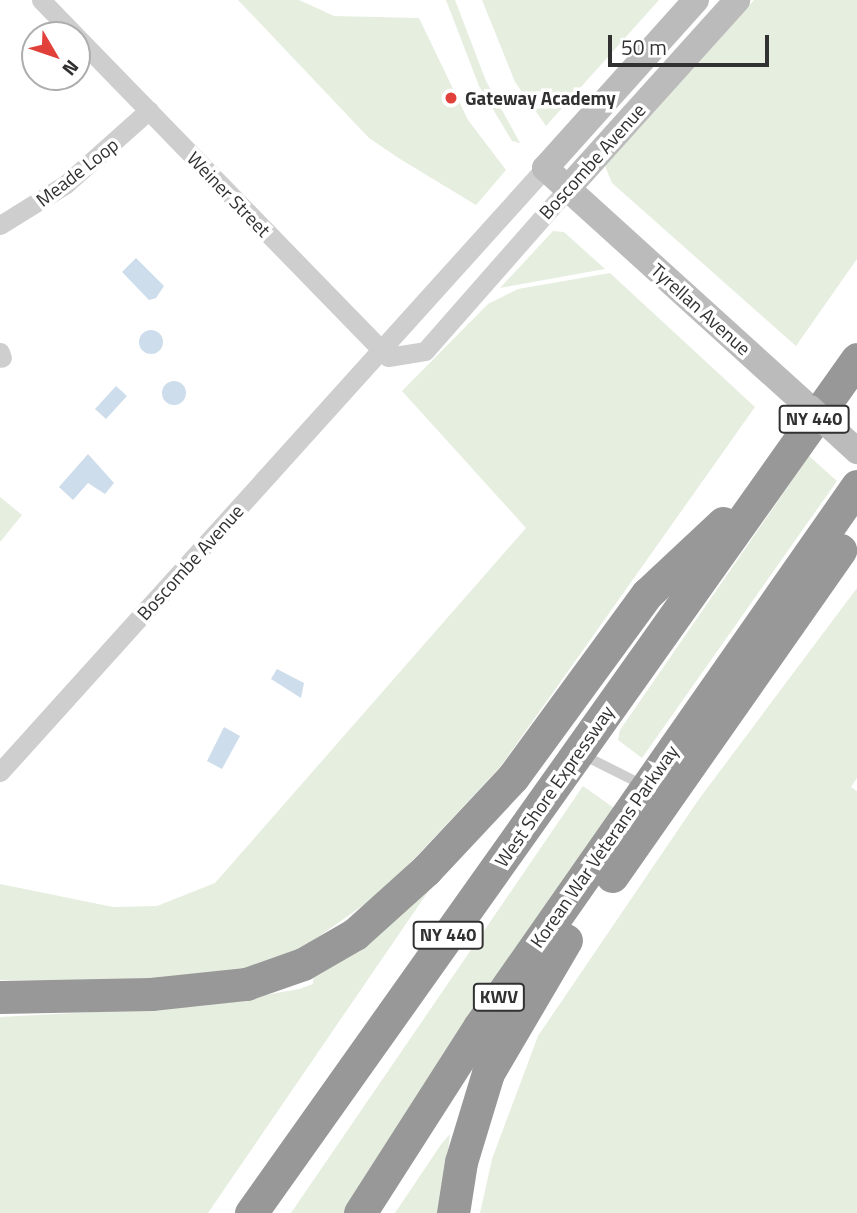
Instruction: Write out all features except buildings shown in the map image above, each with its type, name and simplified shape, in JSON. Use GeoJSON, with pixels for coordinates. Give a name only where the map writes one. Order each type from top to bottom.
{"type":"FeatureCollection","features":[{"type":"Feature","properties":{"kind":"highway","name":"West Shore Expressway"},"geometry":{"type":"LineString","coordinates":[[251,1213],[857,359]]}},
{"type":"Feature","properties":{"kind":"highway"},"geometry":{"type":"LineString","coordinates":[[0,997],[236,985],[303,964],[355,934],[426,870],[513,777],[647,594],[771,478]]}},
{"type":"Feature","properties":{"kind":"highway","name":"Korean War Veterans Parkway"},"geometry":{"type":"LineString","coordinates":[[360,1213],[646,786],[857,486]]}},
{"type":"Feature","properties":{"kind":"highway"},"geometry":{"type":"LineString","coordinates":[[453,1213],[476,1105],[524,1003],[857,525]]}},
{"type":"Feature","properties":{"kind":"highway"},"geometry":{"type":"LineString","coordinates":[[268,1213],[319,1117]]}},
{"type":"Feature","properties":{"kind":"street","name":"Weiner Street"},"geometry":{"type":"LineString","coordinates":[[41,0],[61,21]]}},
{"type":"Feature","properties":{"kind":"street","name":"Boscombe Avenue"},"geometry":{"type":"LineString","coordinates":[[0,772],[696,0]]}},
{"type":"Feature","properties":{"kind":"street","name":"Boscombe Avenue"},"geometry":{"type":"LineString","coordinates":[[380,352],[397,359],[425,351],[737,0]]}},
{"type":"Feature","properties":{"kind":"street","name":"Weiner Street"},"geometry":{"type":"LineString","coordinates":[[91,51],[380,352]]}},
{"type":"Feature","properties":{"kind":"street","name":"Meade Loop"},"geometry":{"type":"LineString","coordinates":[[0,225],[66,184],[149,110]]}},
{"type":"Feature","properties":{"kind":"street","name":"Tyrellan Avenue"},"geometry":{"type":"LineString","coordinates":[[545,168],[857,451]]}},
{"type":"Feature","properties":{"kind":"lane"},"geometry":{"type":"LineString","coordinates":[[578,752],[646,786]]}},
{"type":"Feature","properties":{"kind":"shaded area"},"geometry":{"type":"Polygon","coordinates":[[[238,0],[299,0],[334,16],[419,18],[468,120],[506,170],[476,205],[400,159],[369,138],[238,0]]]}},
{"type":"Feature","properties":{"kind":"shaded area"},"geometry":{"type":"Polygon","coordinates":[[[446,0],[455,0],[486,81],[520,143],[512,141],[479,86],[446,0]]]}},
{"type":"Feature","properties":{"kind":"shaded area"},"geometry":{"type":"Polygon","coordinates":[[[482,0],[659,0],[546,126],[515,82],[482,0]]]}},
{"type":"Feature","properties":{"kind":"shaded area"},"geometry":{"type":"Polygon","coordinates":[[[754,0],[857,0],[857,259],[796,346],[612,183],[605,166],[754,0]]]}},
{"type":"Feature","properties":{"kind":"shaded area"},"geometry":{"type":"Polygon","coordinates":[[[553,231],[564,232],[605,269],[500,288],[553,231]]]}},
{"type":"Feature","properties":{"kind":"shaded area"},"geometry":{"type":"Polygon","coordinates":[[[610,273],[755,407],[501,766],[386,889],[304,947],[250,968],[143,981],[0,980],[0,884],[113,907],[157,906],[215,883],[526,528],[402,391],[488,304],[518,289],[610,273]]]}},
{"type":"Feature","properties":{"kind":"shaded area"},"geometry":{"type":"Polygon","coordinates":[[[809,456],[837,481],[642,758],[618,740],[620,730],[809,456]]]}},
{"type":"Feature","properties":{"kind":"shaded area"},"geometry":{"type":"Polygon","coordinates":[[[0,497],[22,515],[0,542],[0,497]]]}},
{"type":"Feature","properties":{"kind":"shaded area"},"geometry":{"type":"Polygon","coordinates":[[[857,588],[857,778],[851,787],[857,791],[857,1213],[480,1213],[492,1159],[538,1036],[699,799],[857,588]]]}},
{"type":"Feature","properties":{"kind":"shaded area"},"geometry":{"type":"Polygon","coordinates":[[[583,786],[614,808],[349,1213],[291,1213],[583,786]]]}},
{"type":"Feature","properties":{"kind":"shaded area"},"geometry":{"type":"Polygon","coordinates":[[[434,883],[208,1213],[0,1213],[0,1017],[202,1006],[299,989],[313,984],[314,971],[434,883]]]}},
{"type":"Feature","properties":{"kind":"shaded area"},"geometry":{"type":"Polygon","coordinates":[[[450,1134],[441,1213],[395,1213],[442,1143],[450,1134]]]}},
{"type":"Feature","properties":{"kind":"water"},"geometry":{"type":"Polygon","coordinates":[[[136,258],[164,286],[156,298],[149,300],[122,272],[136,258]]]}},
{"type":"Feature","properties":{"kind":"water"},"geometry":{"type":"Polygon","coordinates":[[[151,330],[160,333],[163,342],[160,351],[151,354],[142,351],[139,342],[142,333],[151,330]]]}},
{"type":"Feature","properties":{"kind":"water"},"geometry":{"type":"Polygon","coordinates":[[[174,381],[185,388],[186,393],[179,404],[174,405],[163,398],[162,393],[169,382],[174,381]]]}},
{"type":"Feature","properties":{"kind":"water"},"geometry":{"type":"Polygon","coordinates":[[[116,386],[127,396],[106,419],[95,409],[116,386]]]}},
{"type":"Feature","properties":{"kind":"water"},"geometry":{"type":"Polygon","coordinates":[[[88,454],[114,483],[105,494],[88,483],[73,500],[59,487],[88,454]]]}},
{"type":"Feature","properties":{"kind":"water"},"geometry":{"type":"Polygon","coordinates":[[[277,669],[304,683],[301,698],[271,679],[277,669]]]}},
{"type":"Feature","properties":{"kind":"water"},"geometry":{"type":"Polygon","coordinates":[[[224,727],[240,736],[222,769],[207,761],[224,727]]]}},
{"type":"Feature","properties":{"kind":"place","name":"Gateway Academy"},"geometry":{"type":"Point","coordinates":[451,98]}}]}
